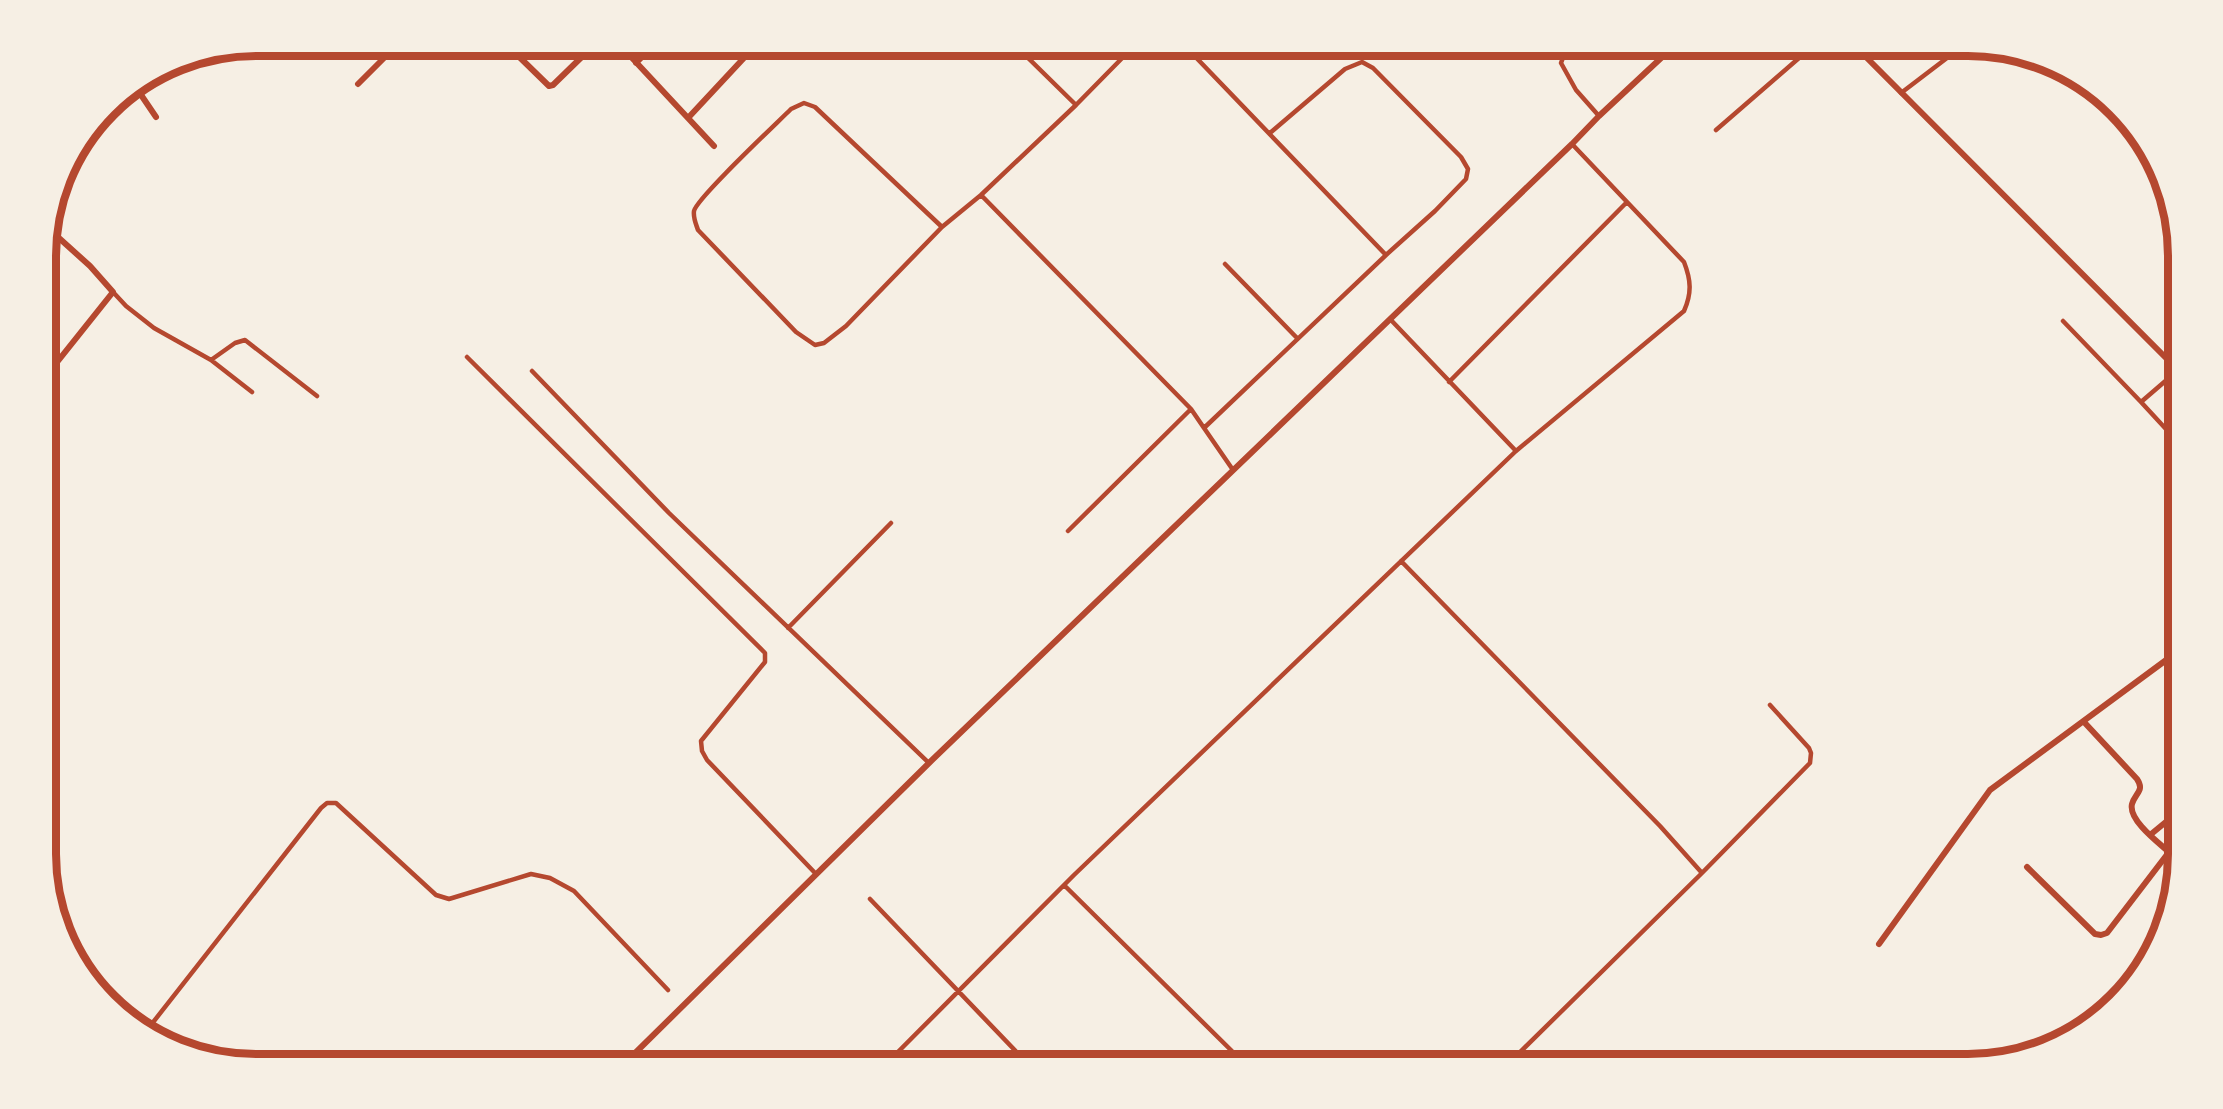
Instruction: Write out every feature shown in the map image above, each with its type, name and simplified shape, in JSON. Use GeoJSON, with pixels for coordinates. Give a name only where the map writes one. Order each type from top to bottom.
{"type":"FeatureCollection","features":[{"type":"Feature","properties":{"kind":"street"},"geometry":{"type":"LineString","coordinates":[[358,84],[386,56]]}},
{"type":"Feature","properties":{"kind":"street"},"geometry":{"type":"LineString","coordinates":[[518,56],[549,86],[553,85],[583,56]]}},
{"type":"Feature","properties":{"kind":"street"},"geometry":{"type":"LineString","coordinates":[[630,56],[714,146]]}},
{"type":"Feature","properties":{"kind":"street"},"geometry":{"type":"LineString","coordinates":[[636,63],[643,56]]}},
{"type":"Feature","properties":{"kind":"street"},"geometry":{"type":"LineString","coordinates":[[688,118],[746,56]]}},
{"type":"Feature","properties":{"kind":"street"},"geometry":{"type":"LineString","coordinates":[[634,1054],[929,763],[1663,56]]}},
{"type":"Feature","properties":{"kind":"street"},"geometry":{"type":"LineString","coordinates":[[1865,56],[2168,361]]}},
{"type":"Feature","properties":{"kind":"street"},"geometry":{"type":"LineString","coordinates":[[140,93],[156,117]]}},
{"type":"Feature","properties":{"kind":"street"},"geometry":{"type":"LineString","coordinates":[[56,236],[90,266],[112,292],[56,363]]}},
{"type":"Feature","properties":{"kind":"street"},"geometry":{"type":"LineString","coordinates":[[1879,944],[1990,790],[2168,659]]}},
{"type":"Feature","properties":{"kind":"street"},"geometry":{"type":"LineString","coordinates":[[2084,722],[2141,784],[2141,790],[2132,804],[2132,810],[2150,835],[2168,851]]}},
{"type":"Feature","properties":{"kind":"street"},"geometry":{"type":"LineString","coordinates":[[2150,835],[2168,820]]}},
{"type":"Feature","properties":{"kind":"street"},"geometry":{"type":"LineString","coordinates":[[2027,867],[2096,933],[2101,935],[2107,933],[2168,853]]}},
{"type":"Feature","properties":{"kind":"lane"},"geometry":{"type":"LineString","coordinates":[[1026,56],[1076,105]]}},
{"type":"Feature","properties":{"kind":"lane"},"geometry":{"type":"LineString","coordinates":[[942,227],[815,107],[804,103],[790,109],[707,193],[694,210],[694,220],[698,230],[796,332],[815,345],[824,343],[846,326],[942,227],[981,195],[1124,56]]}},
{"type":"Feature","properties":{"kind":"lane"},"geometry":{"type":"LineString","coordinates":[[1195,56],[1386,255]]}},
{"type":"Feature","properties":{"kind":"lane"},"geometry":{"type":"LineString","coordinates":[[1564,56],[1561,63],[1576,90],[1599,116]]}},
{"type":"Feature","properties":{"kind":"lane"},"geometry":{"type":"LineString","coordinates":[[1716,129],[1801,56]]}},
{"type":"Feature","properties":{"kind":"lane"},"geometry":{"type":"LineString","coordinates":[[1901,93],[1950,56]]}},
{"type":"Feature","properties":{"kind":"lane"},"geometry":{"type":"LineString","coordinates":[[1204,428],[1297,338],[1435,211],[1466,179],[1468,170],[1461,157],[1373,68],[1362,62],[1345,69],[1270,133]]}},
{"type":"Feature","properties":{"kind":"lane"},"geometry":{"type":"LineString","coordinates":[[896,1054],[1064,885],[1516,452],[1684,311],[1691,288],[1684,262],[1572,144]]}},
{"type":"Feature","properties":{"kind":"lane"},"geometry":{"type":"LineString","coordinates":[[981,195],[1191,410],[1233,470]]}},
{"type":"Feature","properties":{"kind":"lane"},"geometry":{"type":"LineString","coordinates":[[1449,382],[1626,203]]}},
{"type":"Feature","properties":{"kind":"lane"},"geometry":{"type":"LineString","coordinates":[[1226,264],[1297,338]]}},
{"type":"Feature","properties":{"kind":"lane"},"geometry":{"type":"LineString","coordinates":[[112,292],[154,328],[211,360],[252,392]]}},
{"type":"Feature","properties":{"kind":"lane"},"geometry":{"type":"LineString","coordinates":[[1389,318],[1449,382],[1479,410],[1516,452]]}},
{"type":"Feature","properties":{"kind":"lane"},"geometry":{"type":"LineString","coordinates":[[2063,321],[2168,431]]}},
{"type":"Feature","properties":{"kind":"lane"},"geometry":{"type":"LineString","coordinates":[[211,360],[235,343],[244,340],[317,396]]}},
{"type":"Feature","properties":{"kind":"lane"},"geometry":{"type":"LineString","coordinates":[[467,357],[765,653],[765,662],[702,741],[702,751],[707,760],[816,874]]}},
{"type":"Feature","properties":{"kind":"lane"},"geometry":{"type":"LineString","coordinates":[[532,371],[669,513],[929,763]]}},
{"type":"Feature","properties":{"kind":"lane"},"geometry":{"type":"LineString","coordinates":[[2141,402],[2168,378]]}},
{"type":"Feature","properties":{"kind":"lane"},"geometry":{"type":"LineString","coordinates":[[1068,531],[1191,410]]}},
{"type":"Feature","properties":{"kind":"lane"},"geometry":{"type":"LineString","coordinates":[[788,628],[891,523]]}},
{"type":"Feature","properties":{"kind":"lane"},"geometry":{"type":"LineString","coordinates":[[1401,561],[1652,818],[1702,873]]}},
{"type":"Feature","properties":{"kind":"lane"},"geometry":{"type":"LineString","coordinates":[[1519,1053],[1810,763],[1809,748],[1770,705]]}},
{"type":"Feature","properties":{"kind":"lane"},"geometry":{"type":"LineString","coordinates":[[152,1024],[321,808],[327,803],[336,802],[436,896],[449,898],[531,874],[550,878],[574,891],[668,990]]}},
{"type":"Feature","properties":{"kind":"lane"},"geometry":{"type":"LineString","coordinates":[[1064,885],[1234,1053]]}},
{"type":"Feature","properties":{"kind":"lane"},"geometry":{"type":"LineString","coordinates":[[870,899],[1018,1054]]}}]}
